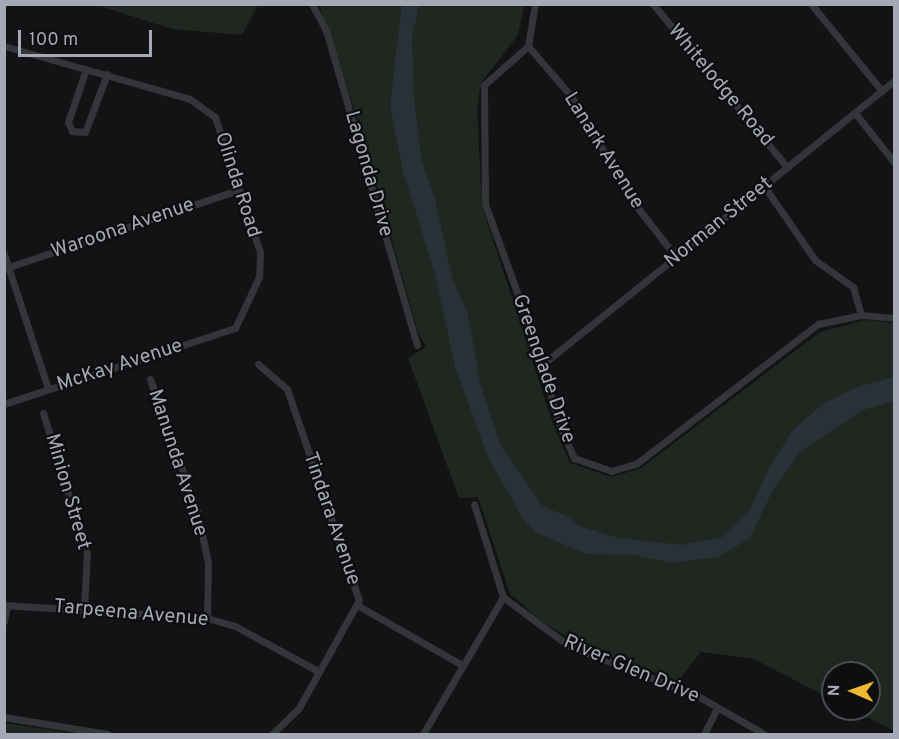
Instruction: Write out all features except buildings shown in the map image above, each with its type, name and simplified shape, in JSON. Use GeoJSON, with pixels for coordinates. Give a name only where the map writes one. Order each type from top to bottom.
{"type":"FeatureCollection","features":[{"type":"Feature","properties":{"kind":"street","name":"Lagonda Drive"},"geometry":{"type":"LineString","coordinates":[[312,4],[326,30],[417,345]]}},
{"type":"Feature","properties":{"kind":"street"},"geometry":{"type":"LineString","coordinates":[[528,46],[535,4]]}},
{"type":"Feature","properties":{"kind":"street","name":"Whitelodge Road"},"geometry":{"type":"LineString","coordinates":[[653,4],[787,167]]}},
{"type":"Feature","properties":{"kind":"street"},"geometry":{"type":"LineString","coordinates":[[811,4],[882,91]]}},
{"type":"Feature","properties":{"kind":"street","name":"Olinda Road"},"geometry":{"type":"LineString","coordinates":[[4,46],[190,99],[215,117],[260,252],[259,277],[235,328]]}},
{"type":"Feature","properties":{"kind":"street","name":"Lanark Avenue"},"geometry":{"type":"LineString","coordinates":[[528,46],[571,96],[638,207],[676,258]]}},
{"type":"Feature","properties":{"kind":"street","name":"Greenglade Drive"},"geometry":{"type":"LineString","coordinates":[[528,46],[484,85],[485,204],[543,364],[557,420],[574,458],[611,471],[636,464],[818,324],[861,315],[894,318]]}},
{"type":"Feature","properties":{"kind":"street"},"geometry":{"type":"LineString","coordinates":[[86,69],[68,122],[72,131],[85,132],[107,74]]}},
{"type":"Feature","properties":{"kind":"street","name":"Norman Street"},"geometry":{"type":"LineString","coordinates":[[543,364],[894,81]]}},
{"type":"Feature","properties":{"kind":"street"},"geometry":{"type":"LineString","coordinates":[[855,113],[894,162]]}},
{"type":"Feature","properties":{"kind":"street"},"geometry":{"type":"LineString","coordinates":[[764,186],[815,260],[853,287],[861,315]]}},
{"type":"Feature","properties":{"kind":"street","name":"Waroona Avenue"},"geometry":{"type":"LineString","coordinates":[[9,267],[238,190]]}},
{"type":"Feature","properties":{"kind":"street"},"geometry":{"type":"LineString","coordinates":[[4,254],[48,389]]}},
{"type":"Feature","properties":{"kind":"street","name":"McKay Avenue"},"geometry":{"type":"LineString","coordinates":[[4,404],[235,328]]}},
{"type":"Feature","properties":{"kind":"street","name":"Tindara Avenue"},"geometry":{"type":"LineString","coordinates":[[258,364],[287,388],[359,600],[293,717],[272,735]]}},
{"type":"Feature","properties":{"kind":"street","name":"Manunda Avenue"},"geometry":{"type":"LineString","coordinates":[[150,380],[198,514],[208,563],[207,618]]}},
{"type":"Feature","properties":{"kind":"street","name":"Minion Street"},"geometry":{"type":"LineString","coordinates":[[43,413],[87,553],[84,609]]}},
{"type":"Feature","properties":{"kind":"street"},"geometry":{"type":"LineString","coordinates":[[423,735],[503,597],[474,504]]}},
{"type":"Feature","properties":{"kind":"street","name":"River Glen Drive"},"geometry":{"type":"LineString","coordinates":[[503,597],[569,646],[680,688],[764,735]]}},
{"type":"Feature","properties":{"kind":"street"},"geometry":{"type":"LineString","coordinates":[[357,604],[462,665]]}},
{"type":"Feature","properties":{"kind":"street"},"geometry":{"type":"LineString","coordinates":[[4,621],[6,605]]}},
{"type":"Feature","properties":{"kind":"street","name":"Tarpeena Avenue"},"geometry":{"type":"LineString","coordinates":[[6,605],[207,618],[235,626],[318,671]]}},
{"type":"Feature","properties":{"kind":"street"},"geometry":{"type":"LineString","coordinates":[[704,735],[717,708]]}},
{"type":"Feature","properties":{"kind":"street"},"geometry":{"type":"LineString","coordinates":[[4,717],[108,735]]}},
{"type":"Feature","properties":{"kind":"shaded area"},"geometry":{"type":"Polygon","coordinates":[[[97,5],[258,5],[242,35],[172,29],[97,5]]]}},
{"type":"Feature","properties":{"kind":"shaded area"},"geometry":{"type":"Polygon","coordinates":[[[319,5],[524,5],[518,35],[481,83],[477,107],[482,206],[552,421],[570,463],[612,477],[641,468],[820,332],[865,320],[894,323],[894,731],[874,721],[881,721],[881,661],[821,661],[821,694],[754,659],[701,652],[678,681],[583,647],[540,620],[510,594],[478,497],[459,498],[408,358],[426,347],[418,332],[360,127],[319,5]]]}},
{"type":"Feature","properties":{"kind":"shaded area"},"geometry":{"type":"Polygon","coordinates":[[[402,5],[419,5],[412,38],[414,97],[421,159],[435,199],[452,278],[468,314],[480,383],[500,444],[542,506],[567,516],[579,526],[619,538],[682,545],[723,537],[750,510],[768,470],[792,431],[824,403],[859,386],[894,377],[894,401],[863,410],[801,451],[774,488],[749,539],[717,557],[672,563],[635,555],[586,554],[535,532],[522,517],[488,457],[455,367],[436,277],[403,171],[390,105],[402,5]]]}},
{"type":"Feature","properties":{"kind":"shaded area"},"geometry":{"type":"Polygon","coordinates":[[[5,723],[76,734],[5,734],[5,723]]]}}]}
